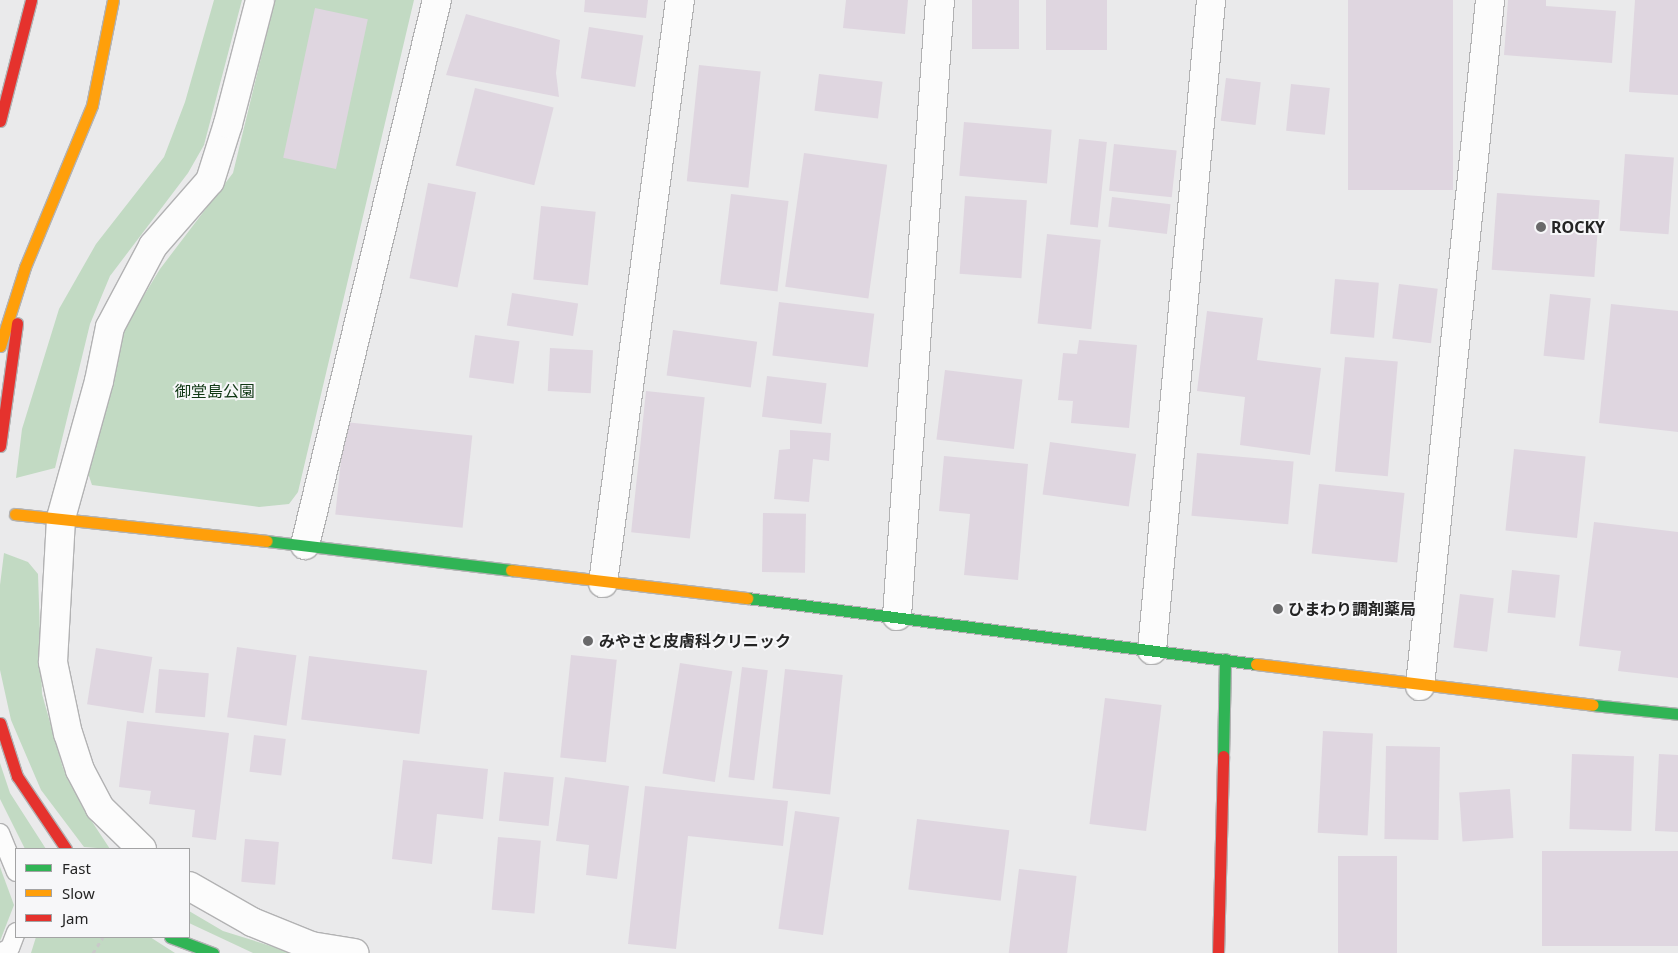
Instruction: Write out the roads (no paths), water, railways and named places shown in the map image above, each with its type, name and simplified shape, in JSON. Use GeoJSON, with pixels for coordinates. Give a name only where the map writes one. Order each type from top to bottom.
{"type":"FeatureCollection","features":[{"type":"Feature","properties":{"kind":"main road"},"geometry":{"type":"LineString","coordinates":[[0,121],[31,0]]}},
{"type":"Feature","properties":{"kind":"main road"},"geometry":{"type":"LineString","coordinates":[[0,346],[25,268],[92,105],[112,0]]}},
{"type":"Feature","properties":{"kind":"main road"},"geometry":{"type":"LineString","coordinates":[[0,446],[25,268]]}},
{"type":"Feature","properties":{"kind":"main road"},"geometry":{"type":"LineString","coordinates":[[15,514],[305,545],[603,583],[897,616],[1420,686],[1678,714]]}},
{"type":"Feature","properties":{"kind":"main road"},"geometry":{"type":"LineString","coordinates":[[1218,953],[1225,659]]}},
{"type":"Feature","properties":{"kind":"main road"},"geometry":{"type":"LineString","coordinates":[[0,723],[18,776],[65,848]]}},
{"type":"Feature","properties":{"kind":"main road"},"geometry":{"type":"LineString","coordinates":[[173,938],[213,953]]}},
{"type":"Feature","properties":{"kind":"street"},"geometry":{"type":"LineString","coordinates":[[141,848],[100,808],[80,770],[68,734],[53,662],[61,518],[98,381],[110,327],[153,246],[210,181],[228,124],[260,0]]}},
{"type":"Feature","properties":{"kind":"street"},"geometry":{"type":"LineString","coordinates":[[305,545],[437,0]]}},
{"type":"Feature","properties":{"kind":"street"},"geometry":{"type":"LineString","coordinates":[[603,583],[680,0]]}},
{"type":"Feature","properties":{"kind":"street"},"geometry":{"type":"LineString","coordinates":[[897,616],[940,0]]}},
{"type":"Feature","properties":{"kind":"street"},"geometry":{"type":"LineString","coordinates":[[1152,650],[1211,0]]}},
{"type":"Feature","properties":{"kind":"street"},"geometry":{"type":"LineString","coordinates":[[1420,686],[1490,0]]}},
{"type":"Feature","properties":{"kind":"street"},"geometry":{"type":"LineString","coordinates":[[190,887],[252,922],[311,946],[354,953]]}},
{"type":"Feature","properties":{"kind":"lane"},"geometry":{"type":"LineString","coordinates":[[0,833],[15,870]]}},
{"type":"Feature","properties":{"kind":"lane"},"geometry":{"type":"LineString","coordinates":[[0,953],[10,948],[15,935]]}},
{"type":"Feature","properties":{"kind":"place","name":"ROCKY"},"geometry":{"type":"Point","coordinates":[1541,227]}},
{"type":"Feature","properties":{"kind":"place","name":"ひまわり調剤薬局"},"geometry":{"type":"Point","coordinates":[1278,609]}},
{"type":"Feature","properties":{"kind":"place","name":"みやさと皮膚科クリニック"},"geometry":{"type":"Point","coordinates":[588,641]}},
{"type":"Feature","properties":{"kind":"park label","name":"御堂島公園"},"geometry":{"type":"Point","coordinates":[215,391]}}]}
